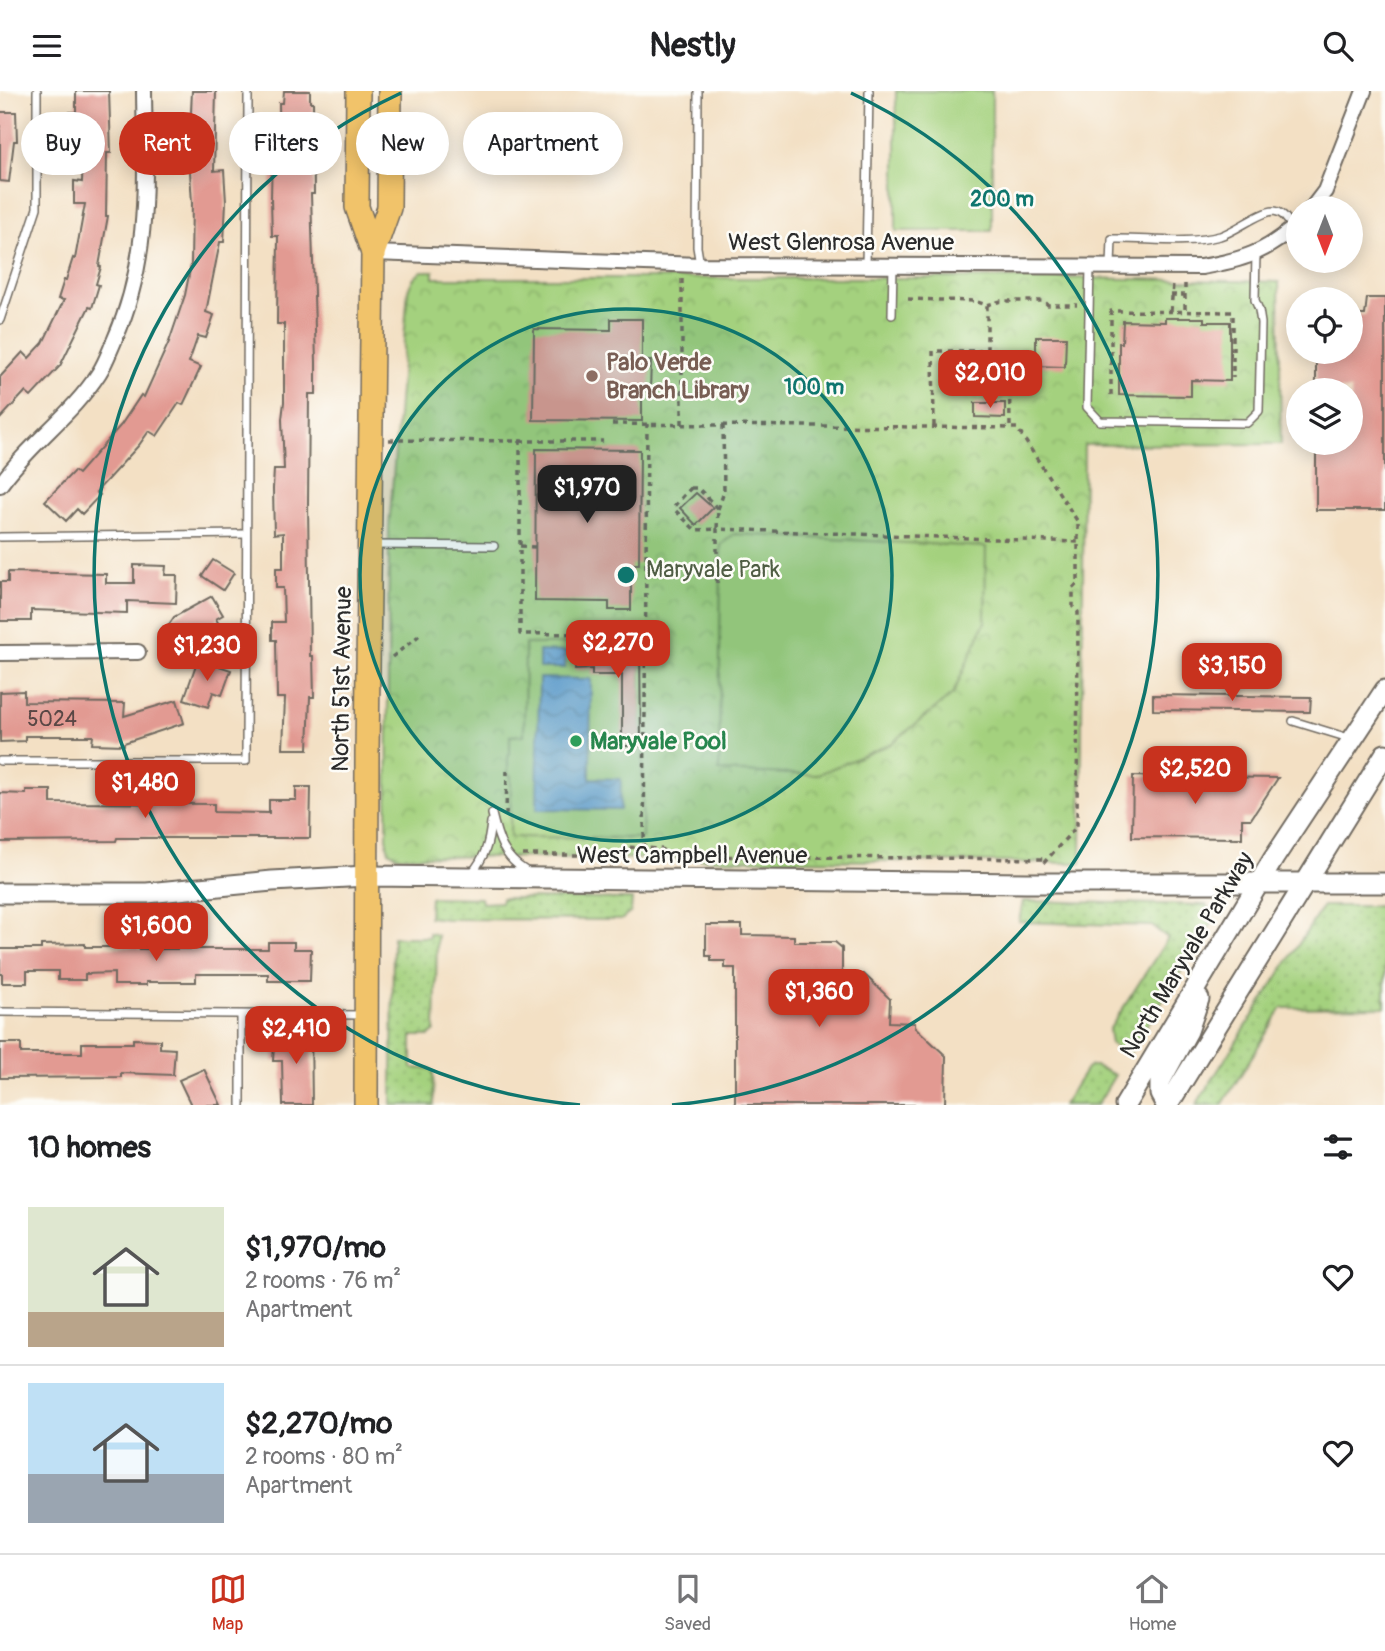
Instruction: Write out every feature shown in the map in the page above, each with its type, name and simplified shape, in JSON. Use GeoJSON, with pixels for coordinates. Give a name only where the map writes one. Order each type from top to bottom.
{"type":"FeatureCollection","features":[{"type":"Feature","properties":{"kind":"main road","name":"North 51st Avenue"},"geometry":{"type":"LineString","coordinates":[[358,91],[357,207],[373,253]]}},
{"type":"Feature","properties":{"kind":"main road","name":"North 51st Avenue"},"geometry":{"type":"LineString","coordinates":[[366,1105],[373,253],[389,208],[390,91]]}},
{"type":"Feature","properties":{"kind":"street"},"geometry":{"type":"LineString","coordinates":[[0,485],[13,467],[78,402],[100,371],[123,320],[141,254],[145,217],[144,91]]}},
{"type":"Feature","properties":{"kind":"street"},"geometry":{"type":"LineString","coordinates":[[1321,196],[1364,91]]}},
{"type":"Feature","properties":{"kind":"street","name":"West Glenrosa Avenue"},"geometry":{"type":"LineString","coordinates":[[373,253],[700,265],[1201,267],[1241,260],[1275,244],[1286,235]]}},
{"type":"Feature","properties":{"kind":"street"},"geometry":{"type":"LineString","coordinates":[[0,653],[138,652]]}},
{"type":"Feature","properties":{"kind":"street","name":"North Maryvale Parkway"},"geometry":{"type":"LineString","coordinates":[[1125,1105],[1259,883],[1385,690]]}},
{"type":"Feature","properties":{"kind":"street"},"geometry":{"type":"LineString","coordinates":[[1207,971],[1188,1031],[1160,1081],[1160,1094],[1167,1105],[1385,754]]}},
{"type":"Feature","properties":{"kind":"street","name":"West Campbell Avenue"},"geometry":{"type":"LineString","coordinates":[[0,893],[147,893],[272,881],[366,876],[1026,883],[1385,883]]}},
{"type":"Feature","properties":{"kind":"lane"},"geometry":{"type":"LineString","coordinates":[[0,320],[37,208],[37,91]]}},
{"type":"Feature","properties":{"kind":"lane"},"geometry":{"type":"LineString","coordinates":[[0,761],[246,761],[248,91]]}},
{"type":"Feature","properties":{"kind":"lane"},"geometry":{"type":"LineString","coordinates":[[698,91],[697,247],[700,265]]}},
{"type":"Feature","properties":{"kind":"lane"},"geometry":{"type":"LineString","coordinates":[[866,265],[869,91]]}},
{"type":"Feature","properties":{"kind":"lane"},"geometry":{"type":"LineString","coordinates":[[1111,266],[1112,239],[1195,240],[1219,236],[1269,212],[1275,211],[1286,217]]}},
{"type":"Feature","properties":{"kind":"lane"},"geometry":{"type":"LineString","coordinates":[[1090,266],[1087,407],[1100,421],[1247,423],[1259,411],[1261,323],[1255,300],[1256,253]]}},
{"type":"Feature","properties":{"kind":"lane"},"geometry":{"type":"LineString","coordinates":[[892,315],[893,265]]}},
{"type":"Feature","properties":{"kind":"lane"},"geometry":{"type":"LineString","coordinates":[[0,537],[246,534]]}},
{"type":"Feature","properties":{"kind":"lane"},"geometry":{"type":"LineString","coordinates":[[369,545],[494,546]]}},
{"type":"Feature","properties":{"kind":"lane"},"geometry":{"type":"LineString","coordinates":[[1293,721],[1352,739]]}},
{"type":"Feature","properties":{"kind":"lane"},"geometry":{"type":"LineString","coordinates":[[468,878],[488,847],[492,814],[499,842],[506,856],[538,879]]}},
{"type":"Feature","properties":{"kind":"lane"},"geometry":{"type":"LineString","coordinates":[[0,1012],[366,1015]]}},
{"type":"Feature","properties":{"kind":"lane"},"geometry":{"type":"LineString","coordinates":[[241,1016],[242,1105]]}},
{"type":"Feature","properties":{"kind":"path"},"geometry":{"type":"LineString","coordinates":[[682,264],[682,424]]}},
{"type":"Feature","properties":{"kind":"path"},"geometry":{"type":"LineString","coordinates":[[1171,311],[1172,283],[1185,283],[1185,311]]}},
{"type":"Feature","properties":{"kind":"path"},"geometry":{"type":"LineString","coordinates":[[1171,295],[1185,295]]}},
{"type":"Feature","properties":{"kind":"path"},"geometry":{"type":"LineString","coordinates":[[908,299],[974,301],[987,305],[1001,301],[1044,301],[1051,305],[1082,305],[1081,311]]}},
{"type":"Feature","properties":{"kind":"path"},"geometry":{"type":"LineString","coordinates":[[987,305],[987,351]]}},
{"type":"Feature","properties":{"kind":"path"},"geometry":{"type":"LineString","coordinates":[[1111,395],[1111,311],[1233,312],[1233,378]]}},
{"type":"Feature","properties":{"kind":"path"},"geometry":{"type":"LineString","coordinates":[[934,426],[933,351],[1036,352]]}},
{"type":"Feature","properties":{"kind":"path"},"geometry":{"type":"LineString","coordinates":[[1009,351],[1010,428]]}},
{"type":"Feature","properties":{"kind":"path"},"geometry":{"type":"LineString","coordinates":[[521,855],[618,855],[626,847],[661,849],[670,856],[1048,859],[1077,826],[1078,612],[1073,607],[1073,588],[1078,583],[1078,522],[1017,428],[612,424]]}},
{"type":"Feature","properties":{"kind":"path"},"geometry":{"type":"LineString","coordinates":[[644,848],[647,424]]}},
{"type":"Feature","properties":{"kind":"path"},"geometry":{"type":"LineString","coordinates":[[717,583],[718,509],[724,492],[723,425]]}},
{"type":"Feature","properties":{"kind":"path"},"geometry":{"type":"LineString","coordinates":[[370,440],[603,442]]}},
{"type":"Feature","properties":{"kind":"path"},"geometry":{"type":"LineString","coordinates":[[520,441],[520,634],[646,633]]}},
{"type":"Feature","properties":{"kind":"path"},"geometry":{"type":"LineString","coordinates":[[718,509],[698,488],[691,488],[675,505],[675,510],[695,530],[1078,543]]}},
{"type":"Feature","properties":{"kind":"path"},"geometry":{"type":"LineString","coordinates":[[520,546],[535,547]]}},
{"type":"Feature","properties":{"kind":"path"},"geometry":{"type":"LineString","coordinates":[[391,657],[421,634]]}},
{"type":"Feature","properties":{"kind":"path"},"geometry":{"type":"LineString","coordinates":[[506,827],[507,771]]}},
{"type":"Feature","properties":{"kind":"green space"},"geometry":{"type":"Polygon","coordinates":[[[896,91],[992,91],[992,231],[896,231],[896,91]]]}},
{"type":"Feature","properties":{"kind":"green space","name":"Maryvale Park"},"geometry":{"type":"Polygon","coordinates":[[[422,271],[434,271],[434,278],[1082,278],[1279,282],[1281,444],[1084,445],[1081,863],[397,856],[389,851],[389,527],[408,290],[413,279],[422,271]]]}},
{"type":"Feature","properties":{"kind":"green space"},"geometry":{"type":"Polygon","coordinates":[[[734,534],[986,547],[985,622],[953,694],[891,744],[816,775],[719,771],[721,545],[734,534]]]}},
{"type":"Feature","properties":{"kind":"green space","name":"Maryvale Pool"},"geometry":{"type":"Polygon","coordinates":[[[525,644],[640,644],[642,838],[510,837],[511,776],[508,775],[508,755],[510,736],[524,735],[525,644]]]}},
{"type":"Feature","properties":{"kind":"green space"},"geometry":{"type":"Polygon","coordinates":[[[430,897],[481,898],[482,903],[501,902],[502,898],[632,899],[631,912],[621,920],[447,919],[429,917],[430,897]]]}},
{"type":"Feature","properties":{"kind":"green space"},"geometry":{"type":"Polygon","coordinates":[[[1023,901],[1206,905],[1213,914],[1213,921],[1128,1055],[1111,1044],[1109,1030],[1168,938],[1152,926],[1019,922],[1023,901]]]}},
{"type":"Feature","properties":{"kind":"green space"},"geometry":{"type":"Polygon","coordinates":[[[1323,906],[1385,906],[1385,1007],[1282,1008],[1222,1105],[1196,1105],[1323,906]]]}},
{"type":"Feature","properties":{"kind":"green space"},"geometry":{"type":"Polygon","coordinates":[[[429,933],[437,935],[435,1031],[429,1036],[412,1036],[412,1068],[430,1069],[433,1072],[434,1105],[392,1105],[393,937],[429,937],[429,933]]]}},
{"type":"Feature","properties":{"kind":"green space"},"geometry":{"type":"Polygon","coordinates":[[[1091,1066],[1115,1075],[1097,1105],[1063,1105],[1086,1069],[1091,1066]]]}},
{"type":"Feature","properties":{"kind":"water"},"geometry":{"type":"Polygon","coordinates":[[[539,651],[566,652],[565,668],[539,668],[539,651]]]}},
{"type":"Feature","properties":{"kind":"water"},"geometry":{"type":"Polygon","coordinates":[[[539,678],[591,679],[590,778],[621,779],[620,810],[537,809],[539,678]]]}},
{"type":"Feature","properties":{"kind":"building"},"geometry":{"type":"Polygon","coordinates":[[[76,91],[109,91],[111,153],[107,153],[108,216],[96,284],[99,285],[92,308],[89,307],[60,366],[31,397],[25,392],[0,419],[0,377],[23,352],[29,358],[43,343],[64,300],[58,299],[73,258],[75,259],[85,204],[74,204],[74,181],[82,182],[82,175],[105,175],[105,112],[76,112],[76,91]]]}},
{"type":"Feature","properties":{"kind":"building"},"geometry":{"type":"Polygon","coordinates":[[[192,91],[216,91],[215,131],[215,112],[191,112],[192,91]]]}},
{"type":"Feature","properties":{"kind":"building"},"geometry":{"type":"Polygon","coordinates":[[[284,91],[310,91],[313,112],[279,112],[279,103],[283,103],[284,91]]]}},
{"type":"Feature","properties":{"kind":"building"},"geometry":{"type":"Polygon","coordinates":[[[0,112],[16,112],[17,141],[14,141],[9,182],[0,181],[0,112]]]}},
{"type":"Feature","properties":{"kind":"building"},"geometry":{"type":"Polygon","coordinates":[[[224,170],[224,242],[220,242],[206,312],[214,315],[206,338],[198,336],[189,362],[201,367],[183,405],[179,403],[157,436],[149,431],[96,492],[100,495],[82,514],[77,509],[66,521],[45,501],[74,471],[78,474],[121,425],[141,395],[144,397],[169,342],[185,295],[191,265],[190,175],[215,175],[215,171],[224,170]]]}},
{"type":"Feature","properties":{"kind":"building"},"geometry":{"type":"Polygon","coordinates":[[[272,175],[314,175],[314,194],[311,194],[316,394],[309,394],[308,504],[310,656],[313,656],[314,697],[310,697],[308,749],[283,749],[285,698],[277,698],[276,640],[272,640],[272,622],[284,622],[283,588],[276,588],[276,568],[283,568],[283,533],[274,534],[273,489],[274,469],[284,469],[284,324],[277,324],[278,236],[272,236],[272,175]]]}},
{"type":"Feature","properties":{"kind":"building"},"geometry":{"type":"Polygon","coordinates":[[[1367,298],[1385,298],[1385,510],[1316,510],[1316,455],[1363,455],[1363,378],[1316,378],[1316,364],[1363,364],[1367,298]]]}},
{"type":"Feature","properties":{"kind":"building"},"geometry":{"type":"Polygon","coordinates":[[[1165,318],[1204,318],[1204,322],[1230,322],[1230,381],[1191,380],[1191,396],[1119,395],[1119,343],[1122,343],[1123,321],[1165,322],[1165,318]]]}},
{"type":"Feature","properties":{"kind":"building","name":"Palo Verde Branch Library"},"geometry":{"type":"Polygon","coordinates":[[[611,319],[642,319],[642,361],[651,361],[650,391],[642,391],[642,421],[533,420],[534,329],[611,330],[611,319]]]}},
{"type":"Feature","properties":{"kind":"building"},"geometry":{"type":"Polygon","coordinates":[[[1036,337],[1066,337],[1065,367],[1036,366],[1036,337]]]}},
{"type":"Feature","properties":{"kind":"building"},"geometry":{"type":"Polygon","coordinates":[[[944,362],[974,362],[974,376],[967,376],[968,392],[954,392],[953,376],[944,376],[944,362]]]}},
{"type":"Feature","properties":{"kind":"building"},"geometry":{"type":"Polygon","coordinates":[[[975,403],[1005,403],[1005,418],[975,417],[975,403]]]}},
{"type":"Feature","properties":{"kind":"building"},"geometry":{"type":"Polygon","coordinates":[[[536,449],[640,450],[639,564],[631,564],[631,610],[609,610],[609,602],[535,601],[536,449]]]}},
{"type":"Feature","properties":{"kind":"building"},"geometry":{"type":"Polygon","coordinates":[[[696,493],[713,508],[696,525],[680,508],[696,493]]]}},
{"type":"Feature","properties":{"kind":"building"},"geometry":{"type":"Polygon","coordinates":[[[213,560],[234,573],[223,590],[202,576],[213,560]]]}},
{"type":"Feature","properties":{"kind":"building"},"geometry":{"type":"Polygon","coordinates":[[[134,565],[166,566],[165,575],[177,575],[176,603],[127,601],[127,613],[31,610],[31,621],[0,621],[0,582],[8,582],[8,572],[106,574],[106,583],[134,583],[134,565]]]}},
{"type":"Feature","properties":{"kind":"building"},"geometry":{"type":"Polygon","coordinates":[[[212,596],[223,615],[216,619],[225,635],[202,648],[191,628],[175,637],[168,626],[174,617],[212,596]]]}},
{"type":"Feature","properties":{"kind":"building"},"geometry":{"type":"Polygon","coordinates":[[[575,644],[640,644],[641,746],[622,746],[622,675],[592,675],[592,669],[575,670],[575,644]]]}},
{"type":"Feature","properties":{"kind":"building"},"geometry":{"type":"Polygon","coordinates":[[[198,659],[231,670],[222,695],[213,692],[208,707],[184,699],[198,659]]]}},
{"type":"Feature","properties":{"kind":"building"},"geometry":{"type":"Polygon","coordinates":[[[24,691],[24,702],[125,703],[124,716],[177,700],[184,723],[124,745],[92,744],[93,736],[25,736],[25,741],[0,742],[0,692],[24,691]]]}},
{"type":"Feature","properties":{"kind":"building"},"geometry":{"type":"Polygon","coordinates":[[[1153,695],[1311,697],[1310,712],[1153,710],[1153,695]]]}},
{"type":"Feature","properties":{"kind":"building"},"geometry":{"type":"Polygon","coordinates":[[[1133,776],[1278,778],[1251,819],[1242,819],[1242,838],[1132,837],[1133,776]]]}},
{"type":"Feature","properties":{"kind":"building"},"geometry":{"type":"Polygon","coordinates":[[[296,787],[311,787],[310,838],[117,838],[116,841],[0,842],[0,793],[26,794],[26,790],[51,790],[51,803],[214,804],[214,812],[269,813],[269,800],[296,800],[296,787]]]}},
{"type":"Feature","properties":{"kind":"building"},"geometry":{"type":"Polygon","coordinates":[[[706,925],[742,925],[742,935],[794,936],[794,942],[835,942],[842,948],[842,974],[864,974],[890,999],[889,1022],[915,1023],[915,1027],[946,1056],[945,1105],[735,1105],[735,968],[725,968],[725,961],[711,961],[711,956],[706,956],[706,925]]]}},
{"type":"Feature","properties":{"kind":"building"},"geometry":{"type":"Polygon","coordinates":[[[268,942],[294,942],[294,949],[311,949],[310,981],[268,981],[268,974],[196,974],[196,982],[114,985],[114,973],[85,974],[85,980],[58,980],[58,971],[27,971],[27,983],[2,983],[0,974],[0,949],[41,949],[41,945],[85,944],[85,947],[139,949],[268,949],[268,942]]]}},
{"type":"Feature","properties":{"kind":"building"},"geometry":{"type":"Polygon","coordinates":[[[283,1027],[311,1028],[312,1105],[283,1105],[282,1061],[273,1061],[274,1045],[283,1045],[283,1027]]]}},
{"type":"Feature","properties":{"kind":"building"},"geometry":{"type":"Polygon","coordinates":[[[133,1039],[160,1040],[160,1048],[175,1049],[173,1075],[121,1073],[121,1077],[0,1078],[0,1043],[21,1043],[21,1053],[82,1053],[82,1043],[133,1043],[133,1039]]]}},
{"type":"Feature","properties":{"kind":"building"},"geometry":{"type":"Polygon","coordinates":[[[204,1069],[221,1105],[191,1105],[179,1080],[204,1069]]]}},
{"type":"Feature","properties":{"kind":"place","name":"Palo Verde Branch Library"},"geometry":{"type":"Point","coordinates":[592,376]}},
{"type":"Feature","properties":{"kind":"place","name":"Maryvale Pool"},"geometry":{"type":"Point","coordinates":[576,741]}}]}
